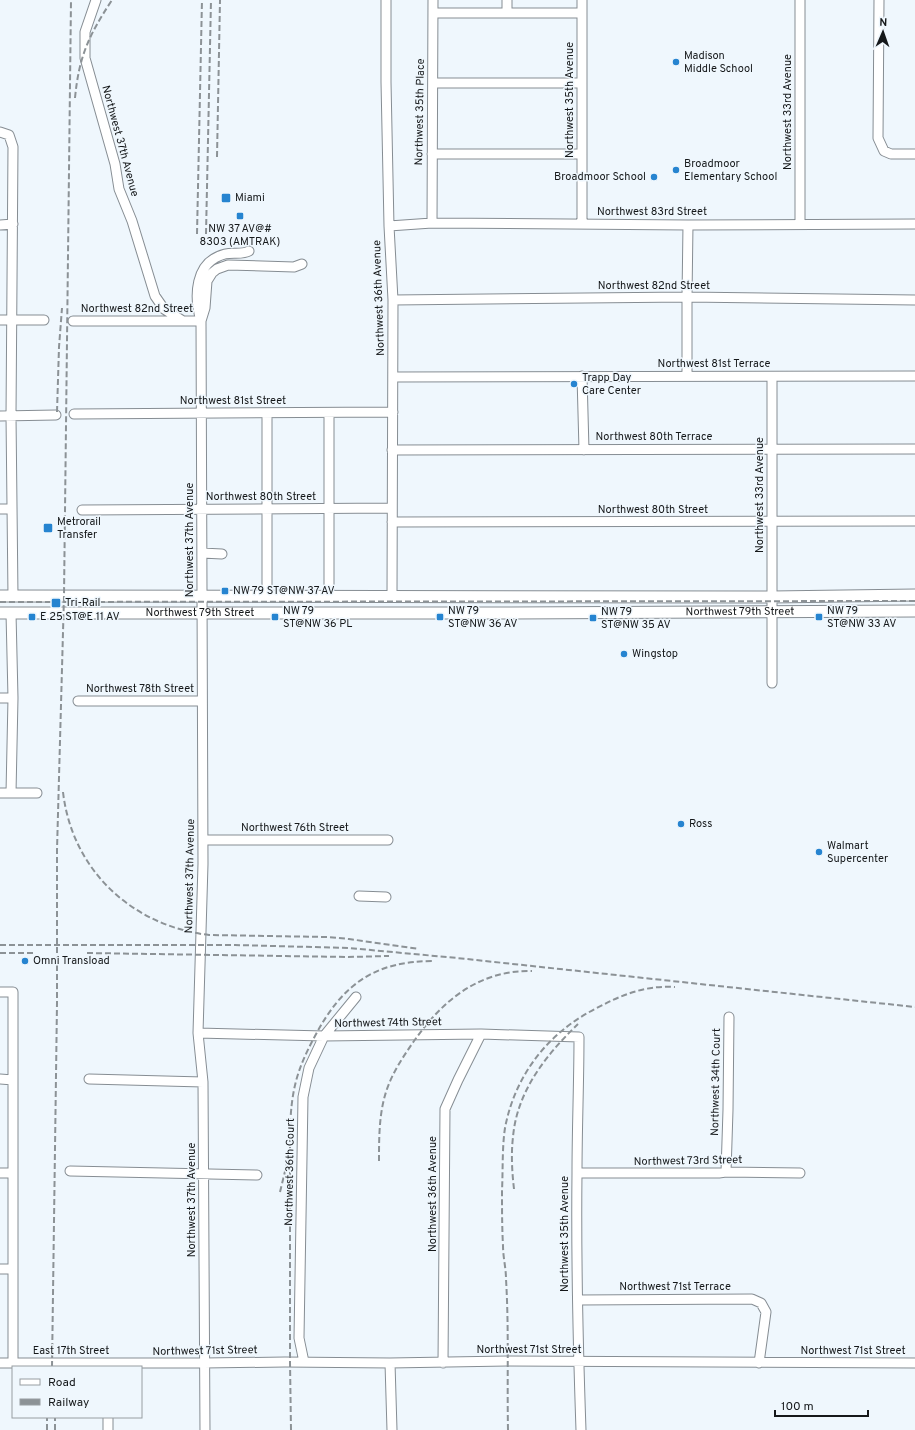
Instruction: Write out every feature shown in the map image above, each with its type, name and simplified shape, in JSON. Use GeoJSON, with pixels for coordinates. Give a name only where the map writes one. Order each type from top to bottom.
{"type":"FeatureCollection","features":[{"type":"Feature","properties":{"kind":"main road","name":"Northwest 79th Street"},"geometry":{"type":"LineString","coordinates":[[0,596],[267,597],[915,595]]}},
{"type":"Feature","properties":{"kind":"main road","name":"Northwest 79th Street"},"geometry":{"type":"LineString","coordinates":[[6,613],[60,612],[202,614],[327,612],[915,611]]}},
{"type":"Feature","properties":{"kind":"street","name":"Northwest 37th Avenue"},"geometry":{"type":"LineString","coordinates":[[96,0],[85,32],[86,58],[115,164],[119,189],[132,221],[156,299],[164,309],[183,321]]}},
{"type":"Feature","properties":{"kind":"street","name":"Northwest 36th Avenue"},"geometry":{"type":"LineString","coordinates":[[386,0],[389,226],[393,300],[392,596]]}},
{"type":"Feature","properties":{"kind":"street","name":"Northwest 35th Place"},"geometry":{"type":"LineString","coordinates":[[432,223],[433,0]]}},
{"type":"Feature","properties":{"kind":"street"},"geometry":{"type":"LineString","coordinates":[[507,0],[507,12]]}},
{"type":"Feature","properties":{"kind":"street","name":"Northwest 35th Avenue"},"geometry":{"type":"LineString","coordinates":[[582,0],[582,224]]}},
{"type":"Feature","properties":{"kind":"street","name":"Northwest 33rd Avenue"},"geometry":{"type":"LineString","coordinates":[[800,0],[800,223]]}},
{"type":"Feature","properties":{"kind":"street"},"geometry":{"type":"LineString","coordinates":[[879,0],[878,138],[884,150],[891,154],[915,154]]}},
{"type":"Feature","properties":{"kind":"street"},"geometry":{"type":"LineString","coordinates":[[433,13],[582,13]]}},
{"type":"Feature","properties":{"kind":"street"},"geometry":{"type":"LineString","coordinates":[[433,83],[582,83]]}},
{"type":"Feature","properties":{"kind":"street"},"geometry":{"type":"LineString","coordinates":[[0,132],[9,135],[13,147],[13,320],[11,416],[12,596]]}},
{"type":"Feature","properties":{"kind":"street"},"geometry":{"type":"LineString","coordinates":[[432,154],[582,154]]}},
{"type":"Feature","properties":{"kind":"street","name":"Northwest 83rd Street"},"geometry":{"type":"LineString","coordinates":[[389,226],[432,223],[688,225],[800,223],[915,224]]}},
{"type":"Feature","properties":{"kind":"street"},"geometry":{"type":"LineString","coordinates":[[0,224],[13,224]]}},
{"type":"Feature","properties":{"kind":"street"},"geometry":{"type":"LineString","coordinates":[[688,225],[688,376]]}},
{"type":"Feature","properties":{"kind":"street","name":"Northwest 37th Avenue"},"geometry":{"type":"LineString","coordinates":[[205,1430],[203,1082],[198,1033],[203,840],[201,321],[197,308],[198,284],[202,272],[211,261],[221,255],[244,253],[249,251]]}},
{"type":"Feature","properties":{"kind":"street","name":"Northwest 37th Avenue"},"geometry":{"type":"LineString","coordinates":[[201,321],[205,308],[207,280],[216,268],[228,265],[294,267],[302,264]]}},
{"type":"Feature","properties":{"kind":"street","name":"Northwest 82nd Street"},"geometry":{"type":"LineString","coordinates":[[393,300],[687,297],[915,300]]}},
{"type":"Feature","properties":{"kind":"street"},"geometry":{"type":"LineString","coordinates":[[0,320],[44,320]]}},
{"type":"Feature","properties":{"kind":"street","name":"Northwest 82nd Street"},"geometry":{"type":"LineString","coordinates":[[73,321],[201,321]]}},
{"type":"Feature","properties":{"kind":"street"},"geometry":{"type":"LineString","coordinates":[[582,376],[584,450]]}},
{"type":"Feature","properties":{"kind":"street","name":"Northwest 81st Terrace"},"geometry":{"type":"LineString","coordinates":[[393,377],[915,376]]}},
{"type":"Feature","properties":{"kind":"street","name":"Northwest 33rd Avenue"},"geometry":{"type":"LineString","coordinates":[[772,377],[772,683]]}},
{"type":"Feature","properties":{"kind":"street","name":"Northwest 81st Street"},"geometry":{"type":"LineString","coordinates":[[74,414],[393,412]]}},
{"type":"Feature","properties":{"kind":"street"},"geometry":{"type":"LineString","coordinates":[[267,413],[267,597]]}},
{"type":"Feature","properties":{"kind":"street"},"geometry":{"type":"LineString","coordinates":[[329,413],[329,596]]}},
{"type":"Feature","properties":{"kind":"street"},"geometry":{"type":"LineString","coordinates":[[0,416],[56,415]]}},
{"type":"Feature","properties":{"kind":"street","name":"Northwest 80th Terrace"},"geometry":{"type":"LineString","coordinates":[[392,450],[915,449]]}},
{"type":"Feature","properties":{"kind":"street","name":"Northwest 80th Street"},"geometry":{"type":"LineString","coordinates":[[82,510],[392,508]]}},
{"type":"Feature","properties":{"kind":"street"},"geometry":{"type":"LineString","coordinates":[[0,509],[12,509]]}},
{"type":"Feature","properties":{"kind":"street","name":"Northwest 80th Street"},"geometry":{"type":"LineString","coordinates":[[392,522],[915,521]]}},
{"type":"Feature","properties":{"kind":"street"},"geometry":{"type":"LineString","coordinates":[[202,553],[222,554]]}},
{"type":"Feature","properties":{"kind":"street"},"geometry":{"type":"LineString","coordinates":[[6,613],[13,698],[11,793]]}},
{"type":"Feature","properties":{"kind":"street"},"geometry":{"type":"LineString","coordinates":[[0,698],[13,698]]}},
{"type":"Feature","properties":{"kind":"street","name":"Northwest 78th Street"},"geometry":{"type":"LineString","coordinates":[[78,701],[202,701]]}},
{"type":"Feature","properties":{"kind":"street"},"geometry":{"type":"LineString","coordinates":[[0,792],[37,793]]}},
{"type":"Feature","properties":{"kind":"street","name":"Northwest 76th Street"},"geometry":{"type":"LineString","coordinates":[[203,840],[388,840]]}},
{"type":"Feature","properties":{"kind":"street"},"geometry":{"type":"LineString","coordinates":[[359,896],[386,897]]}},
{"type":"Feature","properties":{"kind":"street"},"geometry":{"type":"LineString","coordinates":[[0,992],[13,992],[13,1362]]}},
{"type":"Feature","properties":{"kind":"street","name":"Northwest 36th Court"},"geometry":{"type":"LineString","coordinates":[[304,1362],[299,1338],[303,1097],[309,1068],[324,1036],[356,997]]}},
{"type":"Feature","properties":{"kind":"street","name":"Northwest 34th Court"},"geometry":{"type":"LineString","coordinates":[[726,1172],[729,1016]]}},
{"type":"Feature","properties":{"kind":"street","name":"Northwest 74th Street"},"geometry":{"type":"LineString","coordinates":[[198,1033],[324,1036],[481,1034],[578,1037]]}},
{"type":"Feature","properties":{"kind":"street","name":"Northwest 36th Avenue"},"geometry":{"type":"LineString","coordinates":[[443,1363],[445,1109],[481,1034]]}},
{"type":"Feature","properties":{"kind":"street","name":"Northwest 35th Avenue"},"geometry":{"type":"LineString","coordinates":[[578,1037],[579,1079],[577,1173],[581,1430]]}},
{"type":"Feature","properties":{"kind":"street"},"geometry":{"type":"LineString","coordinates":[[0,1079],[13,1080]]}},
{"type":"Feature","properties":{"kind":"street"},"geometry":{"type":"LineString","coordinates":[[89,1079],[203,1082]]}},
{"type":"Feature","properties":{"kind":"street"},"geometry":{"type":"LineString","coordinates":[[70,1171],[257,1175]]}},
{"type":"Feature","properties":{"kind":"street"},"geometry":{"type":"LineString","coordinates":[[0,1173],[12,1173]]}},
{"type":"Feature","properties":{"kind":"street","name":"Northwest 73rd Street"},"geometry":{"type":"LineString","coordinates":[[577,1173],[800,1173]]}},
{"type":"Feature","properties":{"kind":"street"},"geometry":{"type":"LineString","coordinates":[[0,1269],[14,1269]]}},
{"type":"Feature","properties":{"kind":"street","name":"Northwest 71st Terrace"},"geometry":{"type":"LineString","coordinates":[[578,1300],[752,1299],[761,1302],[766,1312],[759,1363]]}},
{"type":"Feature","properties":{"kind":"street","name":"Northwest 71st Street"},"geometry":{"type":"LineString","coordinates":[[142,1363],[443,1363],[507,1361],[915,1363]]}},
{"type":"Feature","properties":{"kind":"street","name":"East 17th Street"},"geometry":{"type":"LineString","coordinates":[[0,1363],[13,1362],[106,1365],[142,1363]]}},
{"type":"Feature","properties":{"kind":"street"},"geometry":{"type":"LineString","coordinates":[[390,1363],[392,1430]]}},
{"type":"Feature","properties":{"kind":"street"},"geometry":{"type":"LineString","coordinates":[[108,1418],[108,1430]]}},
{"type":"Feature","properties":{"kind":"railway"},"geometry":{"type":"LineString","coordinates":[[52,1366],[57,1003],[57,850],[64,596],[71,0]]}},
{"type":"Feature","properties":{"kind":"railway"},"geometry":{"type":"LineString","coordinates":[[75,98],[79,70],[86,46],[97,24],[112,0]]}},
{"type":"Feature","properties":{"kind":"railway"},"geometry":{"type":"LineString","coordinates":[[197,234],[202,0]]}},
{"type":"Feature","properties":{"kind":"railway"},"geometry":{"type":"LineString","coordinates":[[206,234],[211,0]]}},
{"type":"Feature","properties":{"kind":"railway"},"geometry":{"type":"LineString","coordinates":[[217,157],[220,0]]}},
{"type":"Feature","properties":{"kind":"railway"},"geometry":{"type":"LineString","coordinates":[[57,412],[62,308]]}},
{"type":"Feature","properties":{"kind":"railway"},"geometry":{"type":"LineString","coordinates":[[0,602],[915,601]]}},
{"type":"Feature","properties":{"kind":"railway"},"geometry":{"type":"LineString","coordinates":[[63,792],[69,820],[79,846],[93,869],[110,889],[131,906],[155,920],[181,929],[209,935],[328,937],[419,949]]}},
{"type":"Feature","properties":{"kind":"railway"},"geometry":{"type":"LineString","coordinates":[[0,945],[235,945],[349,948],[457,958],[915,1007]]}},
{"type":"Feature","properties":{"kind":"railway"},"geometry":{"type":"LineString","coordinates":[[0,953],[36,953]]}},
{"type":"Feature","properties":{"kind":"railway"},"geometry":{"type":"LineString","coordinates":[[87,953],[348,957],[389,956]]}},
{"type":"Feature","properties":{"kind":"railway"},"geometry":{"type":"LineString","coordinates":[[291,1430],[290,1132],[293,1093],[299,1071],[303,1060],[325,1018],[349,990],[362,979],[377,971],[393,966],[412,962],[433,961]]}},
{"type":"Feature","properties":{"kind":"railway"},"geometry":{"type":"LineString","coordinates":[[379,1161],[379,1135],[386,1092],[398,1065],[425,1026],[450,1001],[464,990],[479,982],[495,976],[513,972],[532,971]]}},
{"type":"Feature","properties":{"kind":"railway"},"geometry":{"type":"LineString","coordinates":[[508,1430],[506,1275],[502,1225],[503,1143],[510,1109],[517,1090],[525,1073],[536,1058],[549,1043],[578,1019],[624,995],[643,989],[675,987]]}},
{"type":"Feature","properties":{"kind":"railway"},"geometry":{"type":"LineString","coordinates":[[514,1189],[512,1143],[520,1104],[544,1061],[578,1024]]}},
{"type":"Feature","properties":{"kind":"railway"},"geometry":{"type":"LineString","coordinates":[[280,1192],[287,1163]]}},
{"type":"Feature","properties":{"kind":"railway"},"geometry":{"type":"LineString","coordinates":[[47,1418],[47,1430]]}},
{"type":"Feature","properties":{"kind":"railway"},"geometry":{"type":"LineString","coordinates":[[55,1418],[55,1430]]}},
{"type":"Feature","properties":{"kind":"place","name":"Madison Middle School"},"geometry":{"type":"Point","coordinates":[676,62]}},
{"type":"Feature","properties":{"kind":"place","name":"Broadmoor Elementary School"},"geometry":{"type":"Point","coordinates":[676,170]}},
{"type":"Feature","properties":{"kind":"place","name":"Broadmoor School"},"geometry":{"type":"Point","coordinates":[654,177]}},
{"type":"Feature","properties":{"kind":"place","name":"Miami"},"geometry":{"type":"Point","coordinates":[226,198]}},
{"type":"Feature","properties":{"kind":"place","name":"NW 37 AV@# 8303 (AMTRAK)"},"geometry":{"type":"Point","coordinates":[240,216]}},
{"type":"Feature","properties":{"kind":"place","name":"Trapp Day Care Center"},"geometry":{"type":"Point","coordinates":[574,384]}},
{"type":"Feature","properties":{"kind":"place","name":"Metrorail Transfer"},"geometry":{"type":"Point","coordinates":[48,528]}},
{"type":"Feature","properties":{"kind":"place","name":"NW 79 ST@NW 37 AV"},"geometry":{"type":"Point","coordinates":[225,591]}},
{"type":"Feature","properties":{"kind":"place","name":"Tri-Rail"},"geometry":{"type":"Point","coordinates":[56,603]}},
{"type":"Feature","properties":{"kind":"place","name":"E 25 ST@E 11 AV"},"geometry":{"type":"Point","coordinates":[32,617]}},
{"type":"Feature","properties":{"kind":"place","name":"NW 79 ST@NW 36 PL"},"geometry":{"type":"Point","coordinates":[275,617]}},
{"type":"Feature","properties":{"kind":"place","name":"NW 79 ST@NW 36 AV"},"geometry":{"type":"Point","coordinates":[440,617]}},
{"type":"Feature","properties":{"kind":"place","name":"NW 79 ST@NW 33 AV"},"geometry":{"type":"Point","coordinates":[819,617]}},
{"type":"Feature","properties":{"kind":"place","name":"NW 79 ST@NW 35 AV"},"geometry":{"type":"Point","coordinates":[593,618]}},
{"type":"Feature","properties":{"kind":"place","name":"Wingstop"},"geometry":{"type":"Point","coordinates":[624,654]}},
{"type":"Feature","properties":{"kind":"place","name":"Ross"},"geometry":{"type":"Point","coordinates":[681,824]}},
{"type":"Feature","properties":{"kind":"place","name":"Walmart Supercenter"},"geometry":{"type":"Point","coordinates":[819,852]}},
{"type":"Feature","properties":{"kind":"place","name":"Omni Transload"},"geometry":{"type":"Point","coordinates":[25,961]}}]}
